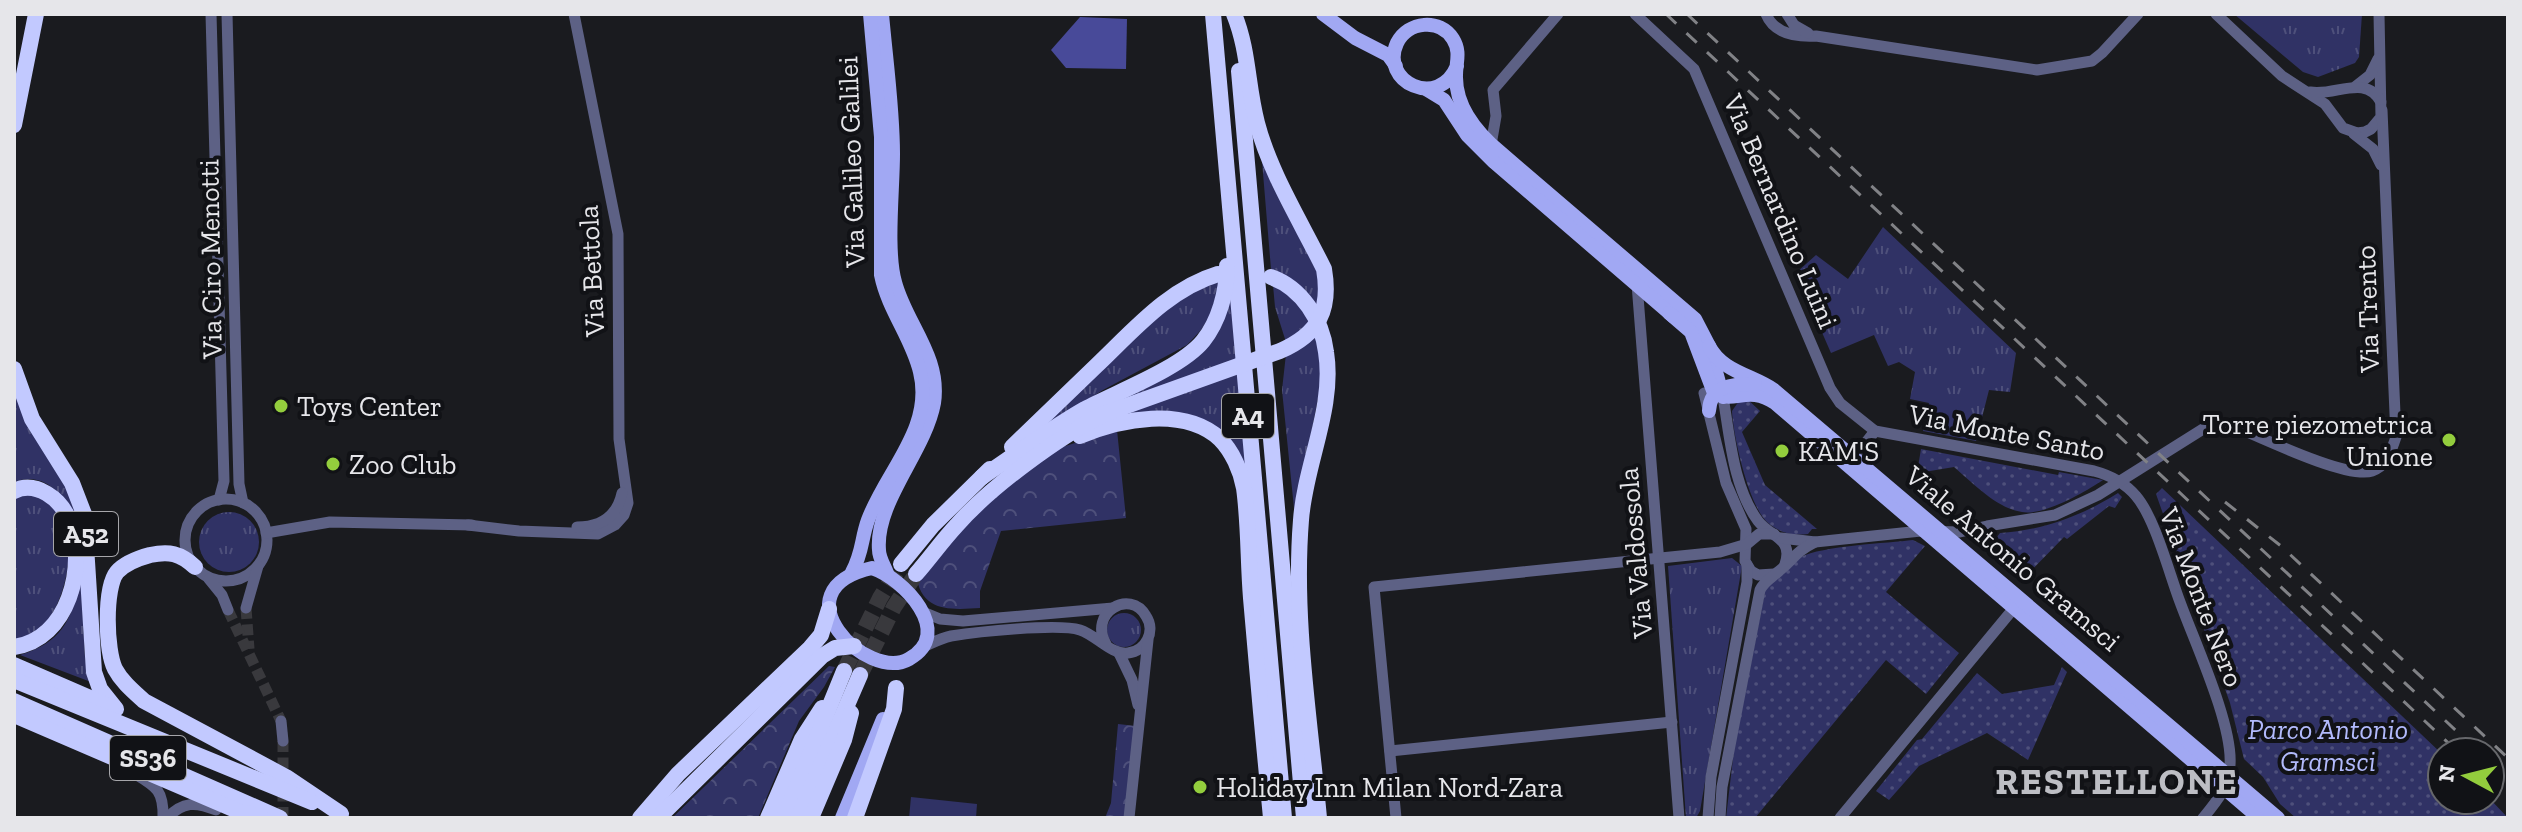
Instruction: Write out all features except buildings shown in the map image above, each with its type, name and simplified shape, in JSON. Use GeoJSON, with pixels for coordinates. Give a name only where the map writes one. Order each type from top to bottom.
{"type":"FeatureCollection","features":[{"type":"Feature","properties":{"kind":"highway"},"geometry":{"type":"LineString","coordinates":[[14,125],[36,14]]}},
{"type":"Feature","properties":{"kind":"highway"},"geometry":{"type":"LineString","coordinates":[[982,477],[1064,421],[1170,366],[1201,344],[1210,331],[1225,295],[1227,256],[1205,38],[1211,14]]}},
{"type":"Feature","properties":{"kind":"highway","name":"A4"},"geometry":{"type":"LineString","coordinates":[[1211,14],[1284,818]]}},
{"type":"Feature","properties":{"kind":"highway"},"geometry":{"type":"LineString","coordinates":[[916,574],[986,496],[1076,428],[1104,414],[1280,351],[1305,337],[1315,326],[1326,302],[1328,288],[1324,269],[1269,157],[1257,122],[1244,39],[1234,14]]}},
{"type":"Feature","properties":{"kind":"highway","name":"A4"},"geometry":{"type":"LineString","coordinates":[[1234,14],[1304,818]]}},
{"type":"Feature","properties":{"kind":"highway"},"geometry":{"type":"LineString","coordinates":[[894,568],[933,525],[1147,317],[1177,292],[1218,274]]}},
{"type":"Feature","properties":{"kind":"highway"},"geometry":{"type":"LineString","coordinates":[[1271,277],[1293,289],[1308,305],[1320,328],[1327,353],[1326,390],[1301,517],[1298,574],[1319,818]]}},
{"type":"Feature","properties":{"kind":"highway","name":"A52"},"geometry":{"type":"LineString","coordinates":[[14,369],[32,419],[72,483],[84,514],[94,672],[100,689],[116,709]]}},
{"type":"Feature","properties":{"kind":"highway"},"geometry":{"type":"LineString","coordinates":[[1046,452],[1094,430],[1132,419],[1166,418],[1205,429],[1220,439],[1233,456],[1243,486],[1271,818]]}},
{"type":"Feature","properties":{"kind":"highway","name":"A52"},"geometry":{"type":"LineString","coordinates":[[14,491],[31,487],[43,491],[60,504],[70,520],[75,556],[73,581],[60,620],[34,642],[14,647]]}},
{"type":"Feature","properties":{"kind":"highway"},"geometry":{"type":"LineString","coordinates":[[200,571],[183,557],[163,552],[128,563],[117,572],[109,591],[109,651],[115,668],[128,687],[144,701],[286,777],[346,816]]}},
{"type":"Feature","properties":{"kind":"highway"},"geometry":{"type":"LineString","coordinates":[[640,818],[678,774],[810,648],[821,635],[829,609]]}},
{"type":"Feature","properties":{"kind":"highway"},"geometry":{"type":"LineString","coordinates":[[658,818],[822,656],[835,648],[854,646]]}},
{"type":"Feature","properties":{"kind":"highway"},"geometry":{"type":"LineString","coordinates":[[14,665],[182,739],[226,768]]}},
{"type":"Feature","properties":{"kind":"highway"},"geometry":{"type":"LineString","coordinates":[[768,818],[802,739],[850,679]]}},
{"type":"Feature","properties":{"kind":"highway"},"geometry":{"type":"LineString","coordinates":[[784,818],[850,679]]}},
{"type":"Feature","properties":{"kind":"highway"},"geometry":{"type":"LineString","coordinates":[[798,818],[850,679]]}},
{"type":"Feature","properties":{"kind":"highway"},"geometry":{"type":"LineString","coordinates":[[811,818],[844,740],[850,679]]}},
{"type":"Feature","properties":{"kind":"highway","name":"SS36"},"geometry":{"type":"LineString","coordinates":[[14,680],[346,816]]}},
{"type":"Feature","properties":{"kind":"highway"},"geometry":{"type":"LineString","coordinates":[[855,818],[894,709],[896,688]]}},
{"type":"Feature","properties":{"kind":"highway","name":"SS36"},"geometry":{"type":"LineString","coordinates":[[14,701],[280,818]]}},
{"type":"Feature","properties":{"kind":"highway"},"geometry":{"type":"LineString","coordinates":[[14,715],[240,812],[269,818]]}},
{"type":"Feature","properties":{"kind":"highway"},"geometry":{"type":"LineString","coordinates":[[14,728],[33,724]]}},
{"type":"Feature","properties":{"kind":"main road","name":"Via Galileo Galilei"},"geometry":{"type":"LineString","coordinates":[[852,572],[862,553],[867,522],[913,437],[923,399],[920,370],[886,296],[881,275],[881,137],[870,14]]}},
{"type":"Feature","properties":{"kind":"main road","name":"Via Galileo Galilei"},"geometry":{"type":"LineString","coordinates":[[882,14],[893,136],[892,271],[899,295],[928,353],[934,384],[934,402],[927,428],[884,514],[879,535],[879,553],[894,568]]}},
{"type":"Feature","properties":{"kind":"main road"},"geometry":{"type":"LineString","coordinates":[[1323,14],[1355,38],[1388,55],[1404,80],[1441,96],[1467,135],[1494,162],[1691,332],[1719,393]]}},
{"type":"Feature","properties":{"kind":"main road"},"geometry":{"type":"LineString","coordinates":[[1337,14],[1371,38],[1391,40],[1420,25],[1431,25],[1452,37]]}},
{"type":"Feature","properties":{"kind":"main road"},"geometry":{"type":"LineString","coordinates":[[1396,66],[1395,49],[1419,14]]}},
{"type":"Feature","properties":{"kind":"main road"},"geometry":{"type":"LineString","coordinates":[[1422,89],[1443,84],[1457,66],[1458,51],[1443,14]]}},
{"type":"Feature","properties":{"kind":"main road","name":"Viale Antonio Gramsci"},"geometry":{"type":"LineString","coordinates":[[1457,66],[1456,80],[1463,106],[1472,123],[1491,145],[1695,319],[1717,358],[1774,390],[1941,531],[2227,782],[2259,818]]}},
{"type":"Feature","properties":{"kind":"main road","name":"Viale Antonio Gramsci"},"geometry":{"type":"LineString","coordinates":[[1709,346],[1719,393],[1754,394],[1775,403],[2014,608],[2227,782],[2278,818]]}},
{"type":"Feature","properties":{"kind":"main road"},"geometry":{"type":"LineString","coordinates":[[1709,411],[1719,393],[1752,384],[1774,390]]}},
{"type":"Feature","properties":{"kind":"main road"},"geometry":{"type":"LineString","coordinates":[[842,818],[896,688],[927,635],[923,612],[894,568],[852,572],[833,590],[829,609],[838,634],[881,663],[888,673],[889,704]]}},
{"type":"Feature","properties":{"kind":"main road"},"geometry":{"type":"LineString","coordinates":[[881,663],[893,664],[918,652]]}},
{"type":"Feature","properties":{"kind":"street","name":"Via Ciro Menotti"},"geometry":{"type":"LineString","coordinates":[[211,14],[224,481],[219,500]]}},
{"type":"Feature","properties":{"kind":"street","name":"Via Ciro Menotti"},"geometry":{"type":"LineString","coordinates":[[227,14],[239,484],[243,503]]}},
{"type":"Feature","properties":{"kind":"street","name":"Via Bettola"},"geometry":{"type":"LineString","coordinates":[[266,533],[330,522],[597,525],[616,512],[625,481],[619,439],[618,234],[574,14]]}},
{"type":"Feature","properties":{"kind":"street"},"geometry":{"type":"LineString","coordinates":[[1491,145],[1496,116],[1493,90],[1558,14]]}},
{"type":"Feature","properties":{"kind":"street","name":"Via Bernardino Luini"},"geometry":{"type":"LineString","coordinates":[[1635,14],[1694,69],[1833,393],[1840,403],[1875,431]]}},
{"type":"Feature","properties":{"kind":"street"},"geometry":{"type":"LineString","coordinates":[[1766,14],[1773,25],[1787,33],[2037,70],[2092,61],[2138,14]]}},
{"type":"Feature","properties":{"kind":"street"},"geometry":{"type":"LineString","coordinates":[[1787,14],[1800,30],[1816,36]]}},
{"type":"Feature","properties":{"kind":"street","name":"Via Trento"},"geometry":{"type":"LineString","coordinates":[[2216,14],[2282,76],[2325,104],[2338,122],[2373,149],[2385,179]]}},
{"type":"Feature","properties":{"kind":"street","name":"Via Trento"},"geometry":{"type":"LineString","coordinates":[[1941,531],[1964,532],[2055,515],[2098,495],[2211,424],[2231,425],[2346,472],[2371,472],[2389,457],[2396,437],[2379,14]]}},
{"type":"Feature","properties":{"kind":"street"},"geometry":{"type":"LineString","coordinates":[[2335,115],[2337,99],[2373,70],[2380,47]]}},
{"type":"Feature","properties":{"kind":"street"},"geometry":{"type":"LineString","coordinates":[[2305,91],[2326,94],[2352,87],[2371,90],[2381,106],[2381,117],[2371,129],[2350,132]]}},
{"type":"Feature","properties":{"kind":"street","name":"Via Valdossola"},"geometry":{"type":"LineString","coordinates":[[1637,284],[1679,818]]}},
{"type":"Feature","properties":{"kind":"street"},"geometry":{"type":"LineString","coordinates":[[1719,393],[1739,480],[1758,521],[1777,536],[1787,551],[1785,564]]}},
{"type":"Feature","properties":{"kind":"street"},"geometry":{"type":"LineString","coordinates":[[1705,818],[1747,582],[1746,529],[1726,483],[1709,411]]}},
{"type":"Feature","properties":{"kind":"street"},"geometry":{"type":"LineString","coordinates":[[1854,458],[1875,431]]}},
{"type":"Feature","properties":{"kind":"street","name":"Via Monte Santo"},"geometry":{"type":"LineString","coordinates":[[1875,431],[2094,471],[2110,476],[2126,487]]}},
{"type":"Feature","properties":{"kind":"street","name":"Via Monte Nero"},"geometry":{"type":"LineString","coordinates":[[2126,487],[2144,507],[2218,705],[2230,749],[2227,782]]}},
{"type":"Feature","properties":{"kind":"street"},"geometry":{"type":"LineString","coordinates":[[228,610],[216,586],[200,571],[185,546],[188,526],[200,509],[219,500],[243,503],[257,514],[266,533],[264,553],[246,608]]}},
{"type":"Feature","properties":{"kind":"street"},"geometry":{"type":"LineString","coordinates":[[1720,552],[1747,544],[1757,534],[1815,542],[1941,531]]}},
{"type":"Feature","properties":{"kind":"street"},"geometry":{"type":"LineString","coordinates":[[1720,818],[1722,787],[1758,597],[1763,584],[1793,555],[1815,542]]}},
{"type":"Feature","properties":{"kind":"street"},"geometry":{"type":"LineString","coordinates":[[1396,818],[1374,587],[1720,552],[1733,554],[1758,575],[1774,574]]}},
{"type":"Feature","properties":{"kind":"street"},"geometry":{"type":"LineString","coordinates":[[200,571],[218,580],[232,581],[248,575],[258,565]]}},
{"type":"Feature","properties":{"kind":"street"},"geometry":{"type":"LineString","coordinates":[[923,612],[940,619],[963,621],[1113,608],[1126,604],[1141,610],[1149,623],[1129,818]]}},
{"type":"Feature","properties":{"kind":"street"},"geometry":{"type":"LineString","coordinates":[[1106,644],[1101,634],[1102,623],[1113,608]]}},
{"type":"Feature","properties":{"kind":"street"},"geometry":{"type":"LineString","coordinates":[[1840,818],[2014,608]]}},
{"type":"Feature","properties":{"kind":"street"},"geometry":{"type":"LineString","coordinates":[[918,652],[949,637],[968,634],[1063,627],[1079,630],[1119,653],[1132,680],[1140,712]]}},
{"type":"Feature","properties":{"kind":"street"},"geometry":{"type":"LineString","coordinates":[[1119,653],[1136,651],[1148,639]]}},
{"type":"Feature","properties":{"kind":"street"},"geometry":{"type":"LineString","coordinates":[[281,721],[283,741]]}},
{"type":"Feature","properties":{"kind":"street"},"geometry":{"type":"LineString","coordinates":[[1390,751],[1672,722]]}},
{"type":"Feature","properties":{"kind":"street"},"geometry":{"type":"LineString","coordinates":[[112,757],[159,791],[165,818]]}},
{"type":"Feature","properties":{"kind":"street"},"geometry":{"type":"LineString","coordinates":[[2203,818],[2227,782]]}},
{"type":"Feature","properties":{"kind":"street"},"geometry":{"type":"LineString","coordinates":[[165,818],[175,809],[191,803],[228,814],[240,812]]}},
{"type":"Feature","properties":{"kind":"green space"},"geometry":{"type":"Polygon","coordinates":[[[2234,14],[2362,14],[2359,57],[2355,63],[2318,77],[2303,72],[2234,14]]]}},
{"type":"Feature","properties":{"kind":"green space"},"geometry":{"type":"Polygon","coordinates":[[[1261,149],[1319,268],[1318,309],[1286,276],[1271,269],[1261,149]]]}},
{"type":"Feature","properties":{"kind":"green space"},"geometry":{"type":"Polygon","coordinates":[[[1883,227],[2016,353],[2010,392],[1989,390],[1976,441],[1923,431],[1929,403],[1910,399],[1915,372],[1899,362],[1888,366],[1874,335],[1831,353],[1796,273],[1816,255],[1848,279],[1883,227]]]}},
{"type":"Feature","properties":{"kind":"green space"},"geometry":{"type":"Polygon","coordinates":[[[1220,280],[1211,314],[1187,345],[1103,390],[1025,440],[1156,317],[1179,299],[1220,280]]]}},
{"type":"Feature","properties":{"kind":"green space"},"geometry":{"type":"Polygon","coordinates":[[[1273,285],[1295,301],[1310,321],[1323,372],[1295,518],[1282,390],[1285,339],[1275,307],[1273,285]]]}},
{"type":"Feature","properties":{"kind":"green space"},"geometry":{"type":"Polygon","coordinates":[[[1231,300],[1246,470],[1210,426],[1078,417],[1214,334],[1231,300]]]}},
{"type":"Feature","properties":{"kind":"green space"},"geometry":{"type":"Polygon","coordinates":[[[15,394],[66,484],[77,518],[52,487],[35,479],[14,482],[15,394]]]}},
{"type":"Feature","properties":{"kind":"green space"},"geometry":{"type":"Polygon","coordinates":[[[1746,398],[1760,411],[1742,432],[1765,485],[1817,529],[1812,529],[1808,534],[1792,534],[1777,529],[1761,515],[1754,502],[1735,437],[1732,411],[1739,401],[1746,398]]]}},
{"type":"Feature","properties":{"kind":"green space"},"geometry":{"type":"Polygon","coordinates":[[[1117,430],[1126,518],[1001,531],[980,591],[980,608],[947,608],[930,602],[924,596],[916,574],[961,528],[1046,452],[1117,430]]]}},
{"type":"Feature","properties":{"kind":"green space"},"geometry":{"type":"Polygon","coordinates":[[[1921,449],[2058,475],[2059,472],[2103,480],[2053,507],[2022,512],[2003,506],[1954,467],[1924,472],[1918,467],[1921,449]]]}},
{"type":"Feature","properties":{"kind":"green space","name":"Parco Antonio Gramsci"},"geometry":{"type":"Polygon","coordinates":[[[2162,488],[2426,739],[2426,816],[2508,818],[2296,818],[2280,804],[2263,777],[2244,759],[2230,703],[2156,494],[2162,488]]]}},
{"type":"Feature","properties":{"kind":"green space"},"geometry":{"type":"Polygon","coordinates":[[[33,493],[52,504],[62,518],[67,533],[68,568],[51,616],[36,632],[14,641],[14,497],[33,493]]]}},
{"type":"Feature","properties":{"kind":"green space"},"geometry":{"type":"Polygon","coordinates":[[[2118,493],[2122,497],[2115,508],[2109,506],[2067,539],[2064,537],[2021,581],[1991,556],[1990,546],[2000,533],[2032,529],[2062,520],[2118,493]]]}},
{"type":"Feature","properties":{"kind":"green space"},"geometry":{"type":"Polygon","coordinates":[[[229,512],[241,514],[250,521],[257,530],[257,554],[250,563],[241,570],[229,572],[217,570],[208,563],[201,554],[199,542],[201,530],[208,521],[217,514],[229,512]]]}},
{"type":"Feature","properties":{"kind":"green space"},"geometry":{"type":"Polygon","coordinates":[[[1913,540],[1925,546],[1886,592],[1959,653],[1926,694],[1886,660],[1755,818],[1726,818],[1734,750],[1768,586],[1791,564],[1811,553],[1913,540]]]}},
{"type":"Feature","properties":{"kind":"green space"},"geometry":{"type":"Polygon","coordinates":[[[1732,558],[1742,566],[1700,811],[1696,818],[1686,818],[1668,566],[1732,558]]]}},
{"type":"Feature","properties":{"kind":"green space"},"geometry":{"type":"Polygon","coordinates":[[[81,581],[85,658],[91,682],[20,655],[55,637],[68,619],[81,581]]]}},
{"type":"Feature","properties":{"kind":"green space"},"geometry":{"type":"Polygon","coordinates":[[[1124,613],[1136,618],[1141,630],[1136,642],[1124,647],[1112,642],[1107,630],[1112,618],[1124,613]]]}},
{"type":"Feature","properties":{"kind":"green space"},"geometry":{"type":"Polygon","coordinates":[[[829,666],[835,667],[799,721],[758,818],[672,818],[829,666]]]}},
{"type":"Feature","properties":{"kind":"green space"},"geometry":{"type":"Polygon","coordinates":[[[2062,667],[2067,672],[2028,760],[1987,733],[1919,766],[1889,800],[1876,791],[1977,673],[2002,694],[2054,685],[2062,667]]]}},
{"type":"Feature","properties":{"kind":"green space"},"geometry":{"type":"Polygon","coordinates":[[[1118,724],[1136,726],[1127,818],[1105,818],[1111,803],[1118,724]]]}},
{"type":"Feature","properties":{"kind":"green space"},"geometry":{"type":"Polygon","coordinates":[[[911,797],[977,804],[976,818],[909,818],[911,797]]]}},
{"type":"Feature","properties":{"kind":"shaded area"},"geometry":{"type":"Polygon","coordinates":[[[1080,17],[1127,19],[1126,69],[1066,68],[1051,50],[1080,17]]]}},
{"type":"Feature","properties":{"kind":"tunnel"},"geometry":{"type":"LineString","coordinates":[[844,671],[880,598],[901,564]]}},
{"type":"Feature","properties":{"kind":"tunnel"},"geometry":{"type":"LineString","coordinates":[[860,675],[894,607],[916,574]]}},
{"type":"Feature","properties":{"kind":"tunnel"},"geometry":{"type":"LineString","coordinates":[[246,608],[249,649]]}},
{"type":"Feature","properties":{"kind":"tunnel"},"geometry":{"type":"LineString","coordinates":[[228,610],[281,721]]}},
{"type":"Feature","properties":{"kind":"tunnel"},"geometry":{"type":"LineString","coordinates":[[283,741],[283,818]]}},
{"type":"Feature","properties":{"kind":"railway"},"geometry":{"type":"LineString","coordinates":[[1666,14],[2441,736]]}},
{"type":"Feature","properties":{"kind":"railway"},"geometry":{"type":"LineString","coordinates":[[1687,14],[2462,736]]}},
{"type":"Feature","properties":{"kind":"railway"},"geometry":{"type":"LineString","coordinates":[[2225,502],[2281,546],[2508,758]]}},
{"type":"Feature","properties":{"kind":"place","name":"Toys Center"},"geometry":{"type":"Point","coordinates":[281,406]}},
{"type":"Feature","properties":{"kind":"place","name":"Torre piezometrica Unione"},"geometry":{"type":"Point","coordinates":[2449,440]}},
{"type":"Feature","properties":{"kind":"place","name":"KAM'S"},"geometry":{"type":"Point","coordinates":[1782,451]}},
{"type":"Feature","properties":{"kind":"place","name":"Zoo Club"},"geometry":{"type":"Point","coordinates":[333,464]}},
{"type":"Feature","properties":{"kind":"place","name":"Holiday Inn Milan Nord-Zara"},"geometry":{"type":"Point","coordinates":[1200,787]}},
{"type":"Feature","properties":{"kind":"district","name":"RESTELLONE"},"geometry":{"type":"Point","coordinates":[2117,781]}}]}
